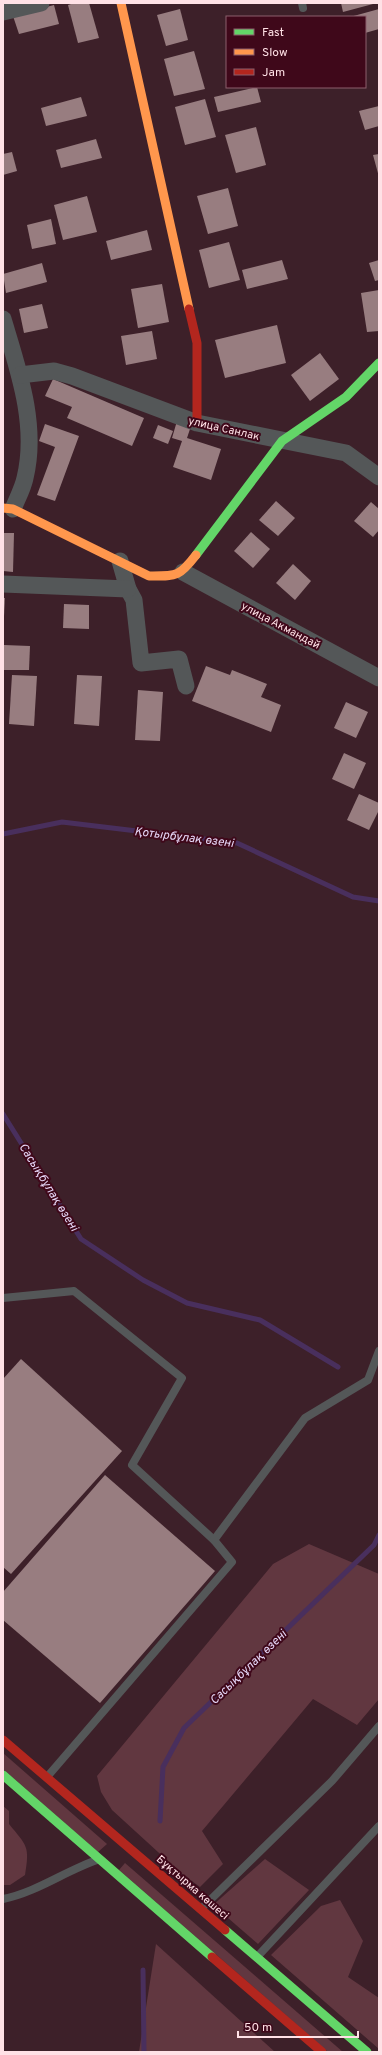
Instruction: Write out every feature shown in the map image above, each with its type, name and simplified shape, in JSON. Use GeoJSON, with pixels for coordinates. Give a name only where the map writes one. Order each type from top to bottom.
{"type":"FeatureCollection","features":[{"type":"Feature","properties":{"kind":"main road"},"geometry":{"type":"LineString","coordinates":[[121,3],[197,343],[197,423]]}},
{"type":"Feature","properties":{"kind":"main road"},"geometry":{"type":"LineString","coordinates":[[8,508],[149,576],[168,576],[183,572],[282,441],[346,397],[379,363]]}},
{"type":"Feature","properties":{"kind":"main road","name":"Бұқтырма көшесі"},"geometry":{"type":"LineString","coordinates":[[3,1740],[47,1778],[115,1841],[256,1957],[366,2052]]}},
{"type":"Feature","properties":{"kind":"main road"},"geometry":{"type":"LineString","coordinates":[[3,1776],[102,1856],[322,2052]]}},
{"type":"Feature","properties":{"kind":"street"},"geometry":{"type":"LineString","coordinates":[[3,12],[41,3]]}},
{"type":"Feature","properties":{"kind":"street"},"geometry":{"type":"LineString","coordinates":[[3,319],[20,375],[27,412],[28,443],[25,478],[8,508]]}},
{"type":"Feature","properties":{"kind":"street","name":"улица Санлак"},"geometry":{"type":"LineString","coordinates":[[20,375],[54,371],[72,376],[197,423],[346,453],[379,477]]}},
{"type":"Feature","properties":{"kind":"street"},"geometry":{"type":"LineString","coordinates":[[120,561],[128,589],[134,600],[141,663],[179,659],[186,686]]}},
{"type":"Feature","properties":{"kind":"street","name":"улица Акмандай"},"geometry":{"type":"LineString","coordinates":[[183,572],[379,678]]}},
{"type":"Feature","properties":{"kind":"street"},"geometry":{"type":"LineString","coordinates":[[3,584],[128,589]]}},
{"type":"Feature","properties":{"kind":"lane"},"geometry":{"type":"LineString","coordinates":[[3,1298],[74,1291],[182,1378],[132,1465],[214,1540],[232,1562],[47,1778]]}},
{"type":"Feature","properties":{"kind":"lane"},"geometry":{"type":"LineString","coordinates":[[214,1540],[305,1418],[368,1380],[379,1351]]}},
{"type":"Feature","properties":{"kind":"lane"},"geometry":{"type":"LineString","coordinates":[[200,1910],[332,1781],[379,1726]]}},
{"type":"Feature","properties":{"kind":"lane"},"geometry":{"type":"LineString","coordinates":[[256,1957],[379,1826]]}},
{"type":"Feature","properties":{"kind":"lane"},"geometry":{"type":"LineString","coordinates":[[3,1899],[20,1895],[102,1856]]}},
{"type":"Feature","properties":{"kind":"shaded area"},"geometry":{"type":"Polygon","coordinates":[[[309,1544],[379,1574],[379,1699],[357,1725],[313,1699],[202,1831],[223,1864],[200,1887],[181,1873],[112,1810],[101,1792],[97,1776],[273,1564],[309,1544]]]}},
{"type":"Feature","properties":{"kind":"shaded area"},"geometry":{"type":"Polygon","coordinates":[[[3,1753],[107,1844],[98,1852],[3,1769],[3,1753]]]}},
{"type":"Feature","properties":{"kind":"shaded area"},"geometry":{"type":"Polygon","coordinates":[[[3,1806],[9,1811],[9,1824],[20,1837],[26,1847],[27,1852],[25,1875],[10,1885],[3,1885],[3,1806]]]}},
{"type":"Feature","properties":{"kind":"shaded area"},"geometry":{"type":"Polygon","coordinates":[[[265,1859],[309,1890],[258,1944],[213,1905],[265,1859]]]}},
{"type":"Feature","properties":{"kind":"shaded area"},"geometry":{"type":"Polygon","coordinates":[[[125,1863],[343,2052],[328,2052],[119,1870],[125,1863]]]}},
{"type":"Feature","properties":{"kind":"shaded area"},"geometry":{"type":"Polygon","coordinates":[[[340,1900],[363,1941],[348,1977],[379,1998],[379,2049],[271,1955],[321,1906],[340,1900]]]}},
{"type":"Feature","properties":{"kind":"shaded area"},"geometry":{"type":"Polygon","coordinates":[[[156,1944],[275,2052],[139,2052],[156,1944]]]}},
{"type":"Feature","properties":{"kind":"building"},"geometry":{"type":"Polygon","coordinates":[[[74,3],[89,3],[99,38],[78,43],[68,5],[74,3]]]}},
{"type":"Feature","properties":{"kind":"building"},"geometry":{"type":"Polygon","coordinates":[[[341,3],[373,3],[373,4],[343,12],[341,3]]]}},
{"type":"Feature","properties":{"kind":"building"},"geometry":{"type":"Polygon","coordinates":[[[54,5],[59,24],[19,34],[13,16],[54,5]]]}},
{"type":"Feature","properties":{"kind":"building"},"geometry":{"type":"Polygon","coordinates":[[[180,9],[188,40],[166,46],[157,15],[180,9]]]}},
{"type":"Feature","properties":{"kind":"building"},"geometry":{"type":"Polygon","coordinates":[[[379,9],[379,29],[366,33],[366,16],[354,16],[379,9]]]}},
{"type":"Feature","properties":{"kind":"building"},"geometry":{"type":"Polygon","coordinates":[[[194,51],[205,89],[174,96],[164,59],[194,51]]]}},
{"type":"Feature","properties":{"kind":"building"},"geometry":{"type":"Polygon","coordinates":[[[257,88],[261,102],[218,112],[214,97],[257,88]]]}},
{"type":"Feature","properties":{"kind":"building"},"geometry":{"type":"Polygon","coordinates":[[[81,97],[87,116],[46,126],[41,108],[81,97]]]}},
{"type":"Feature","properties":{"kind":"building"},"geometry":{"type":"Polygon","coordinates":[[[205,99],[216,137],[185,145],[175,107],[205,99]]]}},
{"type":"Feature","properties":{"kind":"building"},"geometry":{"type":"Polygon","coordinates":[[[379,106],[379,126],[365,130],[359,111],[379,106]]]}},
{"type":"Feature","properties":{"kind":"building"},"geometry":{"type":"Polygon","coordinates":[[[256,127],[266,165],[236,173],[225,135],[256,127]]]}},
{"type":"Feature","properties":{"kind":"building"},"geometry":{"type":"Polygon","coordinates":[[[96,139],[102,158],[61,168],[56,150],[96,139]]]}},
{"type":"Feature","properties":{"kind":"building"},"geometry":{"type":"Polygon","coordinates":[[[12,152],[17,171],[3,175],[3,154],[12,152]]]}},
{"type":"Feature","properties":{"kind":"building"},"geometry":{"type":"Polygon","coordinates":[[[379,154],[379,177],[373,155],[379,154]]]}},
{"type":"Feature","properties":{"kind":"building"},"geometry":{"type":"Polygon","coordinates":[[[228,188],[238,226],[208,234],[197,196],[228,188]]]}},
{"type":"Feature","properties":{"kind":"building"},"geometry":{"type":"Polygon","coordinates":[[[87,196],[97,232],[63,240],[54,205],[87,196]]]}},
{"type":"Feature","properties":{"kind":"building"},"geometry":{"type":"Polygon","coordinates":[[[51,219],[56,244],[32,249],[27,225],[51,219]]]}},
{"type":"Feature","properties":{"kind":"building"},"geometry":{"type":"Polygon","coordinates":[[[147,230],[152,250],[111,260],[106,241],[147,230]]]}},
{"type":"Feature","properties":{"kind":"building"},"geometry":{"type":"Polygon","coordinates":[[[229,242],[240,280],[209,288],[199,250],[229,242]]]}},
{"type":"Feature","properties":{"kind":"building"},"geometry":{"type":"Polygon","coordinates":[[[282,260],[288,279],[247,289],[242,270],[282,260]]]}},
{"type":"Feature","properties":{"kind":"building"},"geometry":{"type":"Polygon","coordinates":[[[379,260],[379,280],[375,281],[369,263],[379,260]]]}},
{"type":"Feature","properties":{"kind":"building"},"geometry":{"type":"Polygon","coordinates":[[[42,263],[47,282],[6,293],[3,274],[42,263]]]}},
{"type":"Feature","properties":{"kind":"building"},"geometry":{"type":"Polygon","coordinates":[[[162,284],[169,322],[138,328],[131,289],[162,284]]]}},
{"type":"Feature","properties":{"kind":"building"},"geometry":{"type":"Polygon","coordinates":[[[379,290],[379,331],[367,332],[361,293],[379,290]]]}},
{"type":"Feature","properties":{"kind":"building"},"geometry":{"type":"Polygon","coordinates":[[[42,304],[48,328],[24,333],[19,309],[42,304]]]}},
{"type":"Feature","properties":{"kind":"building"},"geometry":{"type":"Polygon","coordinates":[[[277,325],[286,363],[225,378],[215,340],[277,325]]]}},
{"type":"Feature","properties":{"kind":"building"},"geometry":{"type":"Polygon","coordinates":[[[152,331],[157,359],[126,365],[121,336],[152,331]]]}},
{"type":"Feature","properties":{"kind":"building"},"geometry":{"type":"Polygon","coordinates":[[[320,353],[339,379],[310,401],[291,375],[320,353]]]}},
{"type":"Feature","properties":{"kind":"building"},"geometry":{"type":"Polygon","coordinates":[[[53,379],[144,418],[132,446],[67,418],[72,407],[45,396],[53,379]]]}},
{"type":"Feature","properties":{"kind":"building"},"geometry":{"type":"Polygon","coordinates":[[[177,421],[191,426],[187,438],[221,449],[211,480],[173,467],[182,441],[172,438],[177,421]]]}},
{"type":"Feature","properties":{"kind":"building"},"geometry":{"type":"Polygon","coordinates":[[[45,424],[79,436],[55,501],[37,495],[55,447],[39,441],[45,424]]]}},
{"type":"Feature","properties":{"kind":"building"},"geometry":{"type":"Polygon","coordinates":[[[158,425],[173,431],[168,444],[153,438],[158,425]]]}},
{"type":"Feature","properties":{"kind":"building"},"geometry":{"type":"Polygon","coordinates":[[[276,501],[295,518],[278,536],[259,520],[276,501]]]}},
{"type":"Feature","properties":{"kind":"building"},"geometry":{"type":"Polygon","coordinates":[[[371,502],[379,509],[379,530],[373,537],[354,521],[371,502]]]}},
{"type":"Feature","properties":{"kind":"building"},"geometry":{"type":"Polygon","coordinates":[[[251,532],[270,549],[253,568],[234,551],[251,532]]]}},
{"type":"Feature","properties":{"kind":"building"},"geometry":{"type":"Polygon","coordinates":[[[3,533],[14,533],[13,572],[3,571],[3,533]]]}},
{"type":"Feature","properties":{"kind":"building"},"geometry":{"type":"Polygon","coordinates":[[[293,564],[311,581],[295,600],[276,583],[293,564]]]}},
{"type":"Feature","properties":{"kind":"building"},"geometry":{"type":"Polygon","coordinates":[[[3,598],[5,598],[4,616],[3,616],[3,598]]]}},
{"type":"Feature","properties":{"kind":"building"},"geometry":{"type":"Polygon","coordinates":[[[64,604],[89,605],[89,629],[63,628],[64,604]]]}},
{"type":"Feature","properties":{"kind":"building"},"geometry":{"type":"Polygon","coordinates":[[[4,645],[30,646],[29,670],[3,670],[4,645]]]}},
{"type":"Feature","properties":{"kind":"building"},"geometry":{"type":"Polygon","coordinates":[[[206,666],[230,675],[232,670],[267,684],[261,697],[281,705],[271,732],[192,701],[206,666]]]}},
{"type":"Feature","properties":{"kind":"building"},"geometry":{"type":"Polygon","coordinates":[[[12,675],[37,676],[34,726],[9,724],[12,675]]]}},
{"type":"Feature","properties":{"kind":"building"},"geometry":{"type":"Polygon","coordinates":[[[77,675],[102,676],[99,726],[74,724],[77,675]]]}},
{"type":"Feature","properties":{"kind":"building"},"geometry":{"type":"Polygon","coordinates":[[[138,690],[163,692],[160,741],[135,740],[138,690]]]}},
{"type":"Feature","properties":{"kind":"building"},"geometry":{"type":"Polygon","coordinates":[[[346,702],[368,712],[356,738],[334,728],[346,702]]]}},
{"type":"Feature","properties":{"kind":"building"},"geometry":{"type":"Polygon","coordinates":[[[344,753],[366,763],[354,789],[332,779],[344,753]]]}},
{"type":"Feature","properties":{"kind":"building"},"geometry":{"type":"Polygon","coordinates":[[[359,794],[379,803],[379,810],[369,830],[347,820],[359,794]]]}},
{"type":"Feature","properties":{"kind":"building"},"geometry":{"type":"Polygon","coordinates":[[[21,1359],[122,1451],[11,1574],[3,1567],[3,1379],[21,1359]]]}},
{"type":"Feature","properties":{"kind":"building"},"geometry":{"type":"Polygon","coordinates":[[[105,1475],[215,1571],[100,1703],[3,1620],[3,1592],[105,1475]]]}},
{"type":"Feature","properties":{"kind":"waterway","name":"Қотырбұлақ өзені"},"geometry":{"type":"LineString","coordinates":[[3,834],[62,822],[237,843],[353,897],[379,901]]}},
{"type":"Feature","properties":{"kind":"waterway","name":"Сасықбұлақ өзені"},"geometry":{"type":"LineString","coordinates":[[3,1114],[81,1239],[143,1280],[187,1303],[260,1320],[338,1367]]}},
{"type":"Feature","properties":{"kind":"waterway","name":"Сасықбұлақ өзені"},"geometry":{"type":"LineString","coordinates":[[160,1821],[163,1767],[184,1728],[374,1545],[379,1535]]}},
{"type":"Feature","properties":{"kind":"waterway","name":"Сасықбұлақ өзені"},"geometry":{"type":"LineString","coordinates":[[143,1970],[144,2052]]}},
{"type":"Feature","properties":{"kind":"traffic: fast"},"geometry":{"type":"LineString","coordinates":[[196,555],[282,441],[346,397],[379,363]]}},
{"type":"Feature","properties":{"kind":"traffic: fast"},"geometry":{"type":"LineString","coordinates":[[3,1775],[212,1957]]}},
{"type":"Feature","properties":{"kind":"traffic: fast"},"geometry":{"type":"LineString","coordinates":[[225,1930],[367,2052]]}},
{"type":"Feature","properties":{"kind":"traffic: slow"},"geometry":{"type":"LineString","coordinates":[[121,3],[189,309]]}},
{"type":"Feature","properties":{"kind":"traffic: slow"},"geometry":{"type":"LineString","coordinates":[[3,508],[13,509],[149,576],[166,576],[177,574],[185,568],[196,555]]}},
{"type":"Feature","properties":{"kind":"traffic: jam"},"geometry":{"type":"LineString","coordinates":[[189,309],[197,343],[197,423]]}},
{"type":"Feature","properties":{"kind":"traffic: jam"},"geometry":{"type":"LineString","coordinates":[[3,1740],[225,1930]]}},
{"type":"Feature","properties":{"kind":"traffic: jam"},"geometry":{"type":"LineString","coordinates":[[212,1957],[322,2052]]}}]}
